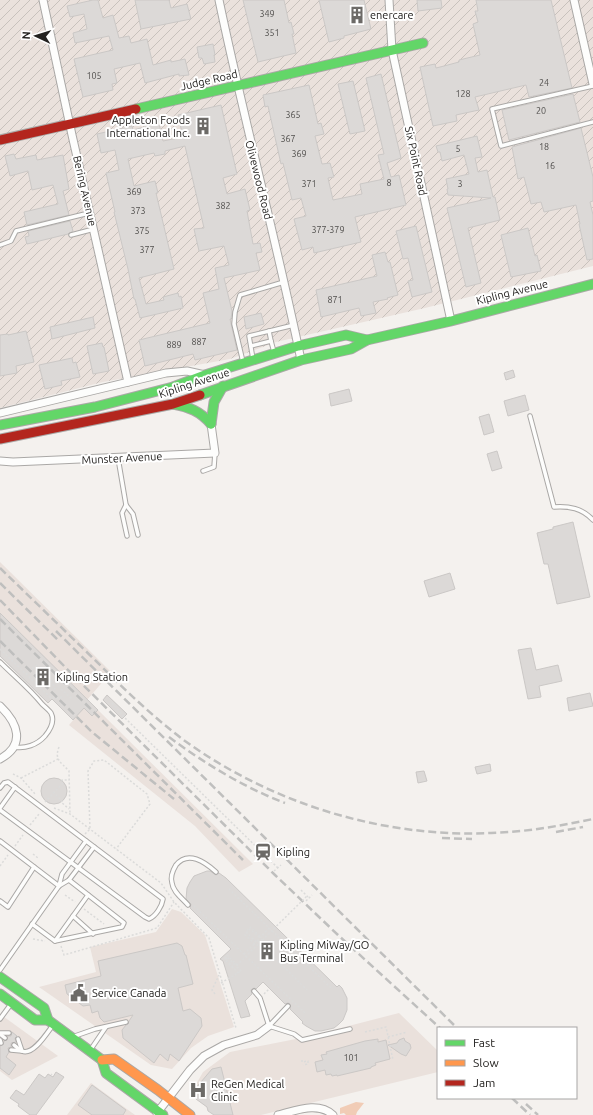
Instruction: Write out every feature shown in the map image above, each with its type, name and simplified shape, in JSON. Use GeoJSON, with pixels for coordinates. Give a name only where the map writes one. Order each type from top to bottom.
{"type":"FeatureCollection","features":[{"type":"Feature","properties":{"kind":"main road","name":"Judge Road"},"geometry":{"type":"LineString","coordinates":[[0,140],[423,43]]}},
{"type":"Feature","properties":{"kind":"main road","name":"Kipling Avenue"},"geometry":{"type":"LineString","coordinates":[[0,439],[173,404],[301,360],[352,349],[367,340],[451,321],[593,284]]}},
{"type":"Feature","properties":{"kind":"main road","name":"Kipling Avenue"},"geometry":{"type":"LineString","coordinates":[[0,425],[95,406],[173,387],[204,375],[298,346],[346,335],[367,340]]}},
{"type":"Feature","properties":{"kind":"main road"},"geometry":{"type":"LineString","coordinates":[[211,424],[214,402],[222,386]]}},
{"type":"Feature","properties":{"kind":"main road"},"geometry":{"type":"LineString","coordinates":[[173,404],[195,409],[201,412],[211,424]]}},
{"type":"Feature","properties":{"kind":"main road"},"geometry":{"type":"LineString","coordinates":[[0,977],[44,1008],[51,1022],[102,1060],[106,1073],[159,1114]]}},
{"type":"Feature","properties":{"kind":"main road"},"geometry":{"type":"LineString","coordinates":[[0,994],[35,1020],[51,1022]]}},
{"type":"Feature","properties":{"kind":"main road"},"geometry":{"type":"LineString","coordinates":[[102,1060],[114,1059],[169,1098],[190,1115]]}},
{"type":"Feature","properties":{"kind":"street","name":"Bering Avenue"},"geometry":{"type":"LineString","coordinates":[[43,0],[128,382]]}},
{"type":"Feature","properties":{"kind":"street","name":"Olivewood Road"},"geometry":{"type":"LineString","coordinates":[[219,0],[237,85],[301,360]]}},
{"type":"Feature","properties":{"kind":"street","name":"Six Point Road"},"geometry":{"type":"LineString","coordinates":[[389,0],[392,50],[451,321]]}},
{"type":"Feature","properties":{"kind":"street"},"geometry":{"type":"LineString","coordinates":[[574,0],[593,85]]}},
{"type":"Feature","properties":{"kind":"street","name":"Kipling Avenue"},"geometry":{"type":"LineString","coordinates":[[0,413],[128,382],[178,372],[187,371],[204,375]]}},
{"type":"Feature","properties":{"kind":"street"},"geometry":{"type":"LineString","coordinates":[[211,424],[215,453]]}},
{"type":"Feature","properties":{"kind":"street","name":"Munster Avenue"},"geometry":{"type":"LineString","coordinates":[[0,461],[13,462],[215,453]]}},
{"type":"Feature","properties":{"kind":"street"},"geometry":{"type":"LineString","coordinates":[[0,706],[3,713],[12,719],[15,727],[16,740],[14,747],[9,754],[0,759]]}},
{"type":"Feature","properties":{"kind":"street"},"geometry":{"type":"LineString","coordinates":[[159,1114],[190,1070],[204,1056],[224,1045],[257,1035],[269,1026]]}},
{"type":"Feature","properties":{"kind":"street"},"geometry":{"type":"LineString","coordinates":[[278,1115],[310,1108],[320,1108],[330,1112],[333,1115]]}},
{"type":"Feature","properties":{"kind":"lane"},"geometry":{"type":"LineString","coordinates":[[593,85],[492,109],[501,146],[593,122]]}},
{"type":"Feature","properties":{"kind":"lane"},"geometry":{"type":"LineString","coordinates":[[0,245],[11,241],[16,231],[90,213]]}},
{"type":"Feature","properties":{"kind":"lane"},"geometry":{"type":"LineString","coordinates":[[71,235],[94,230]]}},
{"type":"Feature","properties":{"kind":"lane"},"geometry":{"type":"LineString","coordinates":[[243,363],[234,324],[235,312],[240,295],[284,282]]}},
{"type":"Feature","properties":{"kind":"lane"},"geometry":{"type":"LineString","coordinates":[[253,360],[249,336],[294,325]]}},
{"type":"Feature","properties":{"kind":"lane"},"geometry":{"type":"LineString","coordinates":[[269,331],[274,354]]}},
{"type":"Feature","properties":{"kind":"lane"},"geometry":{"type":"LineString","coordinates":[[251,346],[271,341]]}},
{"type":"Feature","properties":{"kind":"lane"},"geometry":{"type":"LineString","coordinates":[[530,416],[554,507],[564,506],[574,508],[589,515],[593,520]]}},
{"type":"Feature","properties":{"kind":"lane"},"geometry":{"type":"LineString","coordinates":[[203,471],[214,466],[215,453]]}},
{"type":"Feature","properties":{"kind":"lane"},"geometry":{"type":"LineString","coordinates":[[118,458],[126,506],[133,514],[138,535]]}},
{"type":"Feature","properties":{"kind":"lane"},"geometry":{"type":"LineString","coordinates":[[126,506],[122,513],[127,536]]}},
{"type":"Feature","properties":{"kind":"lane"},"geometry":{"type":"LineString","coordinates":[[0,662],[34,694],[51,714],[52,727],[42,740],[27,747],[14,747]]}},
{"type":"Feature","properties":{"kind":"lane"},"geometry":{"type":"LineString","coordinates":[[0,788],[4,783],[8,782],[15,787],[42,808],[163,899],[162,904],[153,917],[149,919],[145,917],[0,809],[15,787]]}},
{"type":"Feature","properties":{"kind":"lane"},"geometry":{"type":"LineString","coordinates":[[0,841],[59,886]]}},
{"type":"Feature","properties":{"kind":"lane"},"geometry":{"type":"LineString","coordinates":[[0,970],[59,886],[62,874],[86,841]]}},
{"type":"Feature","properties":{"kind":"lane"},"geometry":{"type":"LineString","coordinates":[[59,886],[69,880],[94,847]]}},
{"type":"Feature","properties":{"kind":"lane"},"geometry":{"type":"LineString","coordinates":[[188,905],[175,890],[172,883],[174,867],[186,858],[193,858],[204,862],[216,872]]}},
{"type":"Feature","properties":{"kind":"lane"},"geometry":{"type":"LineString","coordinates":[[0,901],[8,907],[34,867]]}},
{"type":"Feature","properties":{"kind":"lane"},"geometry":{"type":"LineString","coordinates":[[32,924],[55,941],[122,927],[124,923],[69,880]]}},
{"type":"Feature","properties":{"kind":"lane"},"geometry":{"type":"LineString","coordinates":[[55,941],[88,895]]}},
{"type":"Feature","properties":{"kind":"lane"},"geometry":{"type":"LineString","coordinates":[[73,916],[93,934]]}},
{"type":"Feature","properties":{"kind":"lane"},"geometry":{"type":"LineString","coordinates":[[254,991],[260,998],[269,1026]]}},
{"type":"Feature","properties":{"kind":"lane"},"geometry":{"type":"LineString","coordinates":[[0,1019],[11,1003]]}},
{"type":"Feature","properties":{"kind":"lane"},"geometry":{"type":"LineString","coordinates":[[269,1026],[288,1006]]}},
{"type":"Feature","properties":{"kind":"lane"},"geometry":{"type":"LineString","coordinates":[[10,1050],[30,1052],[34,1049],[51,1022]]}},
{"type":"Feature","properties":{"kind":"lane"},"geometry":{"type":"LineString","coordinates":[[72,1037],[126,1022]]}},
{"type":"Feature","properties":{"kind":"lane"},"geometry":{"type":"LineString","coordinates":[[269,1026],[294,1034],[302,1040],[350,1029]]}},
{"type":"Feature","properties":{"kind":"lane"},"geometry":{"type":"LineString","coordinates":[[91,1051],[106,1027]]}},
{"type":"Feature","properties":{"kind":"lane"},"geometry":{"type":"LineString","coordinates":[[0,1034],[9,1033]]}},
{"type":"Feature","properties":{"kind":"lane"},"geometry":{"type":"LineString","coordinates":[[0,1034],[5,1038]]}},
{"type":"Feature","properties":{"kind":"lane"},"geometry":{"type":"LineString","coordinates":[[18,1039],[22,1051]]}},
{"type":"Feature","properties":{"kind":"lane"},"geometry":{"type":"LineString","coordinates":[[14,1045],[22,1051]]}},
{"type":"Feature","properties":{"kind":"path"},"geometry":{"type":"LineString","coordinates":[[0,649],[51,698],[60,698],[63,696]]}},
{"type":"Feature","properties":{"kind":"path"},"geometry":{"type":"LineString","coordinates":[[26,674],[37,665]]}},
{"type":"Feature","properties":{"kind":"path"},"geometry":{"type":"LineString","coordinates":[[49,677],[55,689]]}},
{"type":"Feature","properties":{"kind":"path"},"geometry":{"type":"LineString","coordinates":[[61,689],[72,699]]}},
{"type":"Feature","properties":{"kind":"path"},"geometry":{"type":"LineString","coordinates":[[112,703],[124,717],[278,868]]}},
{"type":"Feature","properties":{"kind":"path"},"geometry":{"type":"LineString","coordinates":[[59,747],[56,754],[58,759],[69,771],[70,814]]}},
{"type":"Feature","properties":{"kind":"path"},"geometry":{"type":"LineString","coordinates":[[21,778],[58,759]]}},
{"type":"Feature","properties":{"kind":"path"},"geometry":{"type":"LineString","coordinates":[[83,836],[90,829],[88,770],[94,761],[104,760],[147,794],[150,804],[116,849]]}},
{"type":"Feature","properties":{"kind":"path"},"geometry":{"type":"LineString","coordinates":[[45,800],[63,783],[62,780],[69,780]]}},
{"type":"Feature","properties":{"kind":"path"},"geometry":{"type":"LineString","coordinates":[[53,792],[62,801],[61,802],[70,809]]}},
{"type":"Feature","properties":{"kind":"path"},"geometry":{"type":"LineString","coordinates":[[0,866],[42,808]]}},
{"type":"Feature","properties":{"kind":"path"},"geometry":{"type":"LineString","coordinates":[[33,854],[38,858]]}},
{"type":"Feature","properties":{"kind":"path"},"geometry":{"type":"LineString","coordinates":[[274,871],[281,864]]}},
{"type":"Feature","properties":{"kind":"path"},"geometry":{"type":"LineString","coordinates":[[229,889],[332,989]]}},
{"type":"Feature","properties":{"kind":"path"},"geometry":{"type":"LineString","coordinates":[[301,890],[309,898]]}},
{"type":"Feature","properties":{"kind":"path"},"geometry":{"type":"LineString","coordinates":[[65,895],[110,929]]}},
{"type":"Feature","properties":{"kind":"path"},"geometry":{"type":"LineString","coordinates":[[306,901],[312,895]]}},
{"type":"Feature","properties":{"kind":"path"},"geometry":{"type":"LineString","coordinates":[[237,966],[307,896]]}},
{"type":"Feature","properties":{"kind":"path"},"geometry":{"type":"LineString","coordinates":[[194,906],[305,1013]]}},
{"type":"Feature","properties":{"kind":"path"},"geometry":{"type":"LineString","coordinates":[[261,937],[250,927],[246,932],[307,990]]}},
{"type":"Feature","properties":{"kind":"path"},"geometry":{"type":"LineString","coordinates":[[244,955],[270,928]]}},
{"type":"Feature","properties":{"kind":"path"},"geometry":{"type":"LineString","coordinates":[[256,942],[245,934],[250,929],[263,941]]}},
{"type":"Feature","properties":{"kind":"path"},"geometry":{"type":"LineString","coordinates":[[259,945],[263,948]]}},
{"type":"Feature","properties":{"kind":"path"},"geometry":{"type":"LineString","coordinates":[[221,983],[238,973],[241,971],[227,957],[224,960],[238,973]]}},
{"type":"Feature","properties":{"kind":"path"},"geometry":{"type":"LineString","coordinates":[[215,994],[212,990],[219,975]]}},
{"type":"Feature","properties":{"kind":"path"},"geometry":{"type":"LineString","coordinates":[[365,1032],[386,1027],[393,1060]]}},
{"type":"Feature","properties":{"kind":"path"},"geometry":{"type":"LineString","coordinates":[[388,1037],[407,1032]]}},
{"type":"Feature","properties":{"kind":"path"},"geometry":{"type":"LineString","coordinates":[[302,1060],[302,1062],[308,1061],[308,1064],[303,1065]]}},
{"type":"Feature","properties":{"kind":"shaded area"},"geometry":{"type":"Polygon","coordinates":[[[0,0],[593,0],[593,266],[425,308],[276,342],[230,359],[103,382],[0,408],[0,0]]]}},
{"type":"Feature","properties":{"kind":"shaded area"},"geometry":{"type":"Polygon","coordinates":[[[0,562],[111,672],[87,700],[0,613],[0,562]]]}},
{"type":"Feature","properties":{"kind":"shaded area"},"geometry":{"type":"Polygon","coordinates":[[[84,708],[92,716],[98,710],[253,864],[239,872],[195,826],[69,725],[84,708]]]}},
{"type":"Feature","properties":{"kind":"shaded area"},"geometry":{"type":"Polygon","coordinates":[[[172,909],[181,912],[205,935],[234,1027],[208,1036],[191,1048],[172,1069],[151,1065],[39,987],[96,972],[90,947],[156,932],[172,909]]]}},
{"type":"Feature","properties":{"kind":"shaded area"},"geometry":{"type":"Polygon","coordinates":[[[399,1013],[437,1050],[437,1072],[261,1115],[218,1115],[190,1095],[203,1072],[230,1052],[306,1037],[399,1013]]]}},
{"type":"Feature","properties":{"kind":"shaded area"},"geometry":{"type":"Polygon","coordinates":[[[0,1014],[58,1056],[12,1080],[0,1071],[0,1014]]]}},
{"type":"Feature","properties":{"kind":"shaded area"},"geometry":{"type":"Polygon","coordinates":[[[91,1083],[135,1115],[67,1115],[91,1083]]]}},
{"type":"Feature","properties":{"kind":"shaded area"},"geometry":{"type":"Polygon","coordinates":[[[356,1102],[364,1103],[356,1115],[346,1115],[344,1113],[340,1114],[340,1108],[356,1102]]]}},
{"type":"Feature","properties":{"kind":"building"},"geometry":{"type":"Polygon","coordinates":[[[98,0],[103,18],[113,15],[119,38],[129,36],[131,43],[147,39],[153,65],[171,60],[171,62],[185,59],[189,75],[179,76],[179,74],[145,83],[140,63],[114,69],[117,83],[112,84],[113,90],[83,97],[74,59],[113,50],[109,36],[75,43],[73,33],[87,29],[84,14],[70,17],[67,6],[98,0]]]}},
{"type":"Feature","properties":{"kind":"building"},"geometry":{"type":"Polygon","coordinates":[[[135,0],[169,0],[171,8],[187,4],[191,19],[141,29],[135,0]]]}},
{"type":"Feature","properties":{"kind":"building"},"geometry":{"type":"Polygon","coordinates":[[[243,0],[284,0],[289,23],[291,22],[294,34],[292,34],[296,53],[258,62],[243,0]]]}},
{"type":"Feature","properties":{"kind":"building"},"geometry":{"type":"Polygon","coordinates":[[[319,0],[364,0],[371,29],[344,36],[344,38],[329,42],[319,0]]]}},
{"type":"Feature","properties":{"kind":"building"},"geometry":{"type":"Polygon","coordinates":[[[417,0],[441,0],[442,8],[418,11],[417,0]]]}},
{"type":"Feature","properties":{"kind":"building"},"geometry":{"type":"Polygon","coordinates":[[[476,0],[551,0],[572,88],[529,97],[526,85],[475,97],[479,110],[456,115],[457,121],[433,126],[420,67],[435,64],[436,68],[480,55],[473,24],[478,22],[475,11],[478,11],[476,0]]]}},
{"type":"Feature","properties":{"kind":"building"},"geometry":{"type":"Polygon","coordinates":[[[213,44],[215,62],[204,64],[202,58],[199,58],[197,47],[213,44]]]}},
{"type":"Feature","properties":{"kind":"building"},"geometry":{"type":"Polygon","coordinates":[[[381,74],[401,158],[387,163],[391,177],[399,175],[406,205],[355,217],[361,242],[314,253],[313,247],[302,250],[294,219],[306,216],[301,198],[292,200],[283,163],[281,164],[268,106],[265,107],[263,95],[309,85],[318,124],[321,123],[324,134],[315,136],[322,164],[330,163],[334,177],[328,178],[333,200],[362,194],[360,184],[384,179],[378,155],[384,154],[366,78],[381,74]]]}},
{"type":"Feature","properties":{"kind":"building"},"geometry":{"type":"Polygon","coordinates":[[[353,81],[365,131],[350,134],[338,84],[353,81]]]}},
{"type":"Feature","properties":{"kind":"building"},"geometry":{"type":"Polygon","coordinates":[[[573,94],[580,122],[509,140],[502,110],[573,94]]]}},
{"type":"Feature","properties":{"kind":"building"},"geometry":{"type":"Polygon","coordinates":[[[221,105],[237,174],[223,178],[227,194],[245,189],[250,210],[247,211],[253,244],[260,243],[262,252],[256,253],[260,270],[224,278],[232,311],[230,319],[237,350],[195,360],[193,354],[145,366],[139,340],[210,323],[203,293],[219,289],[215,268],[229,265],[224,246],[199,251],[194,229],[204,228],[185,146],[165,151],[165,154],[155,156],[154,153],[128,159],[134,186],[155,181],[158,193],[156,193],[174,269],[139,278],[146,304],[164,300],[163,297],[178,293],[179,297],[181,296],[183,308],[140,318],[134,299],[106,173],[119,170],[115,150],[101,153],[97,134],[132,126],[133,130],[148,126],[147,122],[158,119],[163,141],[183,137],[178,115],[221,105]]]}},
{"type":"Feature","properties":{"kind":"building"},"geometry":{"type":"Polygon","coordinates":[[[581,128],[593,177],[593,201],[590,202],[593,215],[593,259],[587,260],[576,205],[544,212],[541,202],[531,204],[524,177],[518,179],[512,147],[581,128]]]}},
{"type":"Feature","properties":{"kind":"building"},"geometry":{"type":"Polygon","coordinates":[[[477,136],[482,157],[475,158],[478,172],[487,170],[500,220],[468,228],[481,283],[466,287],[447,208],[491,198],[448,195],[446,179],[469,174],[464,155],[442,161],[440,152],[438,152],[436,146],[477,136]]]}},
{"type":"Feature","properties":{"kind":"building"},"geometry":{"type":"Polygon","coordinates":[[[14,154],[16,159],[36,155],[37,160],[63,155],[69,189],[63,191],[69,215],[27,225],[24,212],[58,204],[53,185],[32,190],[28,171],[10,176],[5,156],[14,154]]]}},
{"type":"Feature","properties":{"kind":"building"},"geometry":{"type":"Polygon","coordinates":[[[70,221],[73,231],[68,234],[27,244],[25,237],[29,236],[28,231],[70,221]]]}},
{"type":"Feature","properties":{"kind":"building"},"geometry":{"type":"Polygon","coordinates":[[[416,226],[432,292],[412,297],[408,281],[413,280],[408,258],[403,259],[396,231],[416,226]]]}},
{"type":"Feature","properties":{"kind":"building"},"geometry":{"type":"Polygon","coordinates":[[[528,228],[535,256],[537,255],[541,271],[511,277],[501,235],[528,228]]]}},
{"type":"Feature","properties":{"kind":"building"},"geometry":{"type":"Polygon","coordinates":[[[385,252],[388,262],[390,262],[398,295],[373,302],[376,313],[361,316],[359,308],[321,317],[316,290],[377,276],[372,255],[385,252]]]}},
{"type":"Feature","properties":{"kind":"building"},"geometry":{"type":"Polygon","coordinates":[[[261,313],[264,324],[246,329],[244,317],[261,313]]]}},
{"type":"Feature","properties":{"kind":"building"},"geometry":{"type":"Polygon","coordinates":[[[93,317],[95,328],[52,339],[50,327],[93,317]]]}},
{"type":"Feature","properties":{"kind":"building"},"geometry":{"type":"Polygon","coordinates":[[[26,331],[34,362],[16,366],[17,373],[0,376],[0,335],[8,335],[26,331]]]}},
{"type":"Feature","properties":{"kind":"building"},"geometry":{"type":"Polygon","coordinates":[[[102,343],[109,371],[93,374],[87,346],[102,343]]]}},
{"type":"Feature","properties":{"kind":"building"},"geometry":{"type":"Polygon","coordinates":[[[72,358],[73,363],[76,362],[80,377],[61,381],[62,385],[45,389],[39,365],[72,358]]]}},
{"type":"Feature","properties":{"kind":"building"},"geometry":{"type":"Polygon","coordinates":[[[513,370],[515,377],[506,380],[504,373],[513,370]]]}},
{"type":"Feature","properties":{"kind":"building"},"geometry":{"type":"Polygon","coordinates":[[[349,389],[352,401],[331,406],[329,394],[349,389]]]}},
{"type":"Feature","properties":{"kind":"building"},"geometry":{"type":"Polygon","coordinates":[[[525,395],[529,410],[508,416],[504,401],[525,395]]]}},
{"type":"Feature","properties":{"kind":"building"},"geometry":{"type":"Polygon","coordinates":[[[489,414],[494,432],[484,435],[479,417],[489,414]]]}},
{"type":"Feature","properties":{"kind":"building"},"geometry":{"type":"Polygon","coordinates":[[[497,451],[502,468],[492,471],[487,454],[497,451]]]}},
{"type":"Feature","properties":{"kind":"building"},"geometry":{"type":"Polygon","coordinates":[[[573,522],[590,597],[557,604],[548,564],[544,564],[537,533],[573,522]]]}},
{"type":"Feature","properties":{"kind":"building"},"geometry":{"type":"Polygon","coordinates":[[[450,573],[455,589],[429,597],[424,581],[450,573]]]}},
{"type":"Feature","properties":{"kind":"building","name":"Kipling Station"},"geometry":{"type":"Polygon","coordinates":[[[0,613],[98,710],[92,716],[84,708],[73,720],[52,699],[48,703],[0,656],[0,613]]]}},
{"type":"Feature","properties":{"kind":"building"},"geometry":{"type":"Polygon","coordinates":[[[531,648],[536,670],[558,665],[562,681],[539,686],[541,697],[528,699],[518,650],[531,648]]]}},
{"type":"Feature","properties":{"kind":"building"},"geometry":{"type":"Polygon","coordinates":[[[590,693],[593,706],[569,711],[567,698],[590,693]]]}},
{"type":"Feature","properties":{"kind":"building"},"geometry":{"type":"Polygon","coordinates":[[[107,695],[127,714],[122,719],[103,700],[107,695]]]}},
{"type":"Feature","properties":{"kind":"building"},"geometry":{"type":"Polygon","coordinates":[[[490,764],[491,771],[477,774],[475,767],[490,764]]]}},
{"type":"Feature","properties":{"kind":"building"},"geometry":{"type":"Polygon","coordinates":[[[424,771],[427,781],[418,783],[416,772],[424,771]]]}},
{"type":"Feature","properties":{"kind":"building"},"geometry":{"type":"Polygon","coordinates":[[[54,778],[63,782],[67,791],[63,800],[54,804],[45,800],[41,791],[45,782],[54,778]]]}},
{"type":"Feature","properties":{"kind":"building","name":"Kipling MiWay/GO Bus Terminal"},"geometry":{"type":"Polygon","coordinates":[[[210,871],[216,875],[219,873],[226,878],[337,987],[339,985],[342,988],[347,998],[347,1010],[343,1020],[339,1024],[334,1028],[315,1031],[302,1023],[303,1022],[290,1009],[290,1004],[285,1004],[263,982],[256,989],[254,988],[251,990],[252,994],[245,1001],[250,1016],[241,1018],[223,961],[220,959],[231,949],[190,908],[191,904],[186,899],[187,888],[194,876],[210,871]]]}},
{"type":"Feature","properties":{"kind":"building"},"geometry":{"type":"Polygon","coordinates":[[[177,943],[182,946],[186,955],[193,984],[178,988],[183,1011],[190,1009],[201,1018],[202,1026],[179,1061],[170,1054],[168,1061],[160,1054],[154,1063],[123,1038],[122,1030],[128,1024],[133,1015],[104,1022],[100,1018],[98,1011],[92,1013],[90,1005],[83,1006],[67,994],[65,985],[101,976],[98,961],[177,943]]]}},
{"type":"Feature","properties":{"kind":"building"},"geometry":{"type":"Polygon","coordinates":[[[12,1032],[17,1036],[15,1038],[16,1042],[11,1043],[11,1047],[8,1048],[9,1052],[6,1057],[16,1065],[9,1075],[0,1068],[0,1046],[7,1040],[8,1036],[11,1036],[12,1032]]]}},
{"type":"Feature","properties":{"kind":"building"},"geometry":{"type":"Polygon","coordinates":[[[404,1038],[405,1041],[410,1044],[411,1048],[406,1056],[388,1045],[397,1043],[399,1040],[404,1038]]]}},
{"type":"Feature","properties":{"kind":"building"},"geometry":{"type":"Polygon","coordinates":[[[378,1039],[378,1042],[386,1040],[390,1059],[375,1063],[376,1065],[371,1068],[337,1076],[332,1076],[331,1074],[326,1075],[325,1070],[317,1072],[315,1062],[323,1060],[321,1055],[327,1054],[326,1052],[365,1041],[378,1039]]]}},
{"type":"Feature","properties":{"kind":"building"},"geometry":{"type":"Polygon","coordinates":[[[221,1067],[233,1115],[214,1115],[208,1111],[207,1107],[196,1099],[195,1089],[212,1069],[221,1067]]]}},
{"type":"Feature","properties":{"kind":"building"},"geometry":{"type":"Polygon","coordinates":[[[56,1072],[64,1077],[36,1115],[30,1115],[18,1106],[19,1104],[10,1098],[16,1090],[24,1095],[39,1074],[45,1078],[48,1074],[53,1077],[56,1072]]]}},
{"type":"Feature","properties":{"kind":"building"},"geometry":{"type":"Polygon","coordinates":[[[92,1085],[126,1110],[123,1115],[92,1115],[78,1105],[92,1085]]]}},
{"type":"Feature","properties":{"kind":"railway"},"geometry":{"type":"LineString","coordinates":[[0,568],[150,713],[173,732],[219,763],[255,783],[292,799],[330,812],[370,823],[410,830],[450,833],[491,833],[530,830],[593,819]]}},
{"type":"Feature","properties":{"kind":"railway"},"geometry":{"type":"LineString","coordinates":[[0,583],[58,640]]}},
{"type":"Feature","properties":{"kind":"railway"},"geometry":{"type":"LineString","coordinates":[[0,600],[67,669],[275,875],[439,1027]]}},
{"type":"Feature","properties":{"kind":"railway"},"geometry":{"type":"LineString","coordinates":[[0,619],[243,860]]}},
{"type":"Feature","properties":{"kind":"railway"},"geometry":{"type":"LineString","coordinates":[[56,631],[456,1027]]}},
{"type":"Feature","properties":{"kind":"railway"},"geometry":{"type":"LineString","coordinates":[[0,641],[92,732],[174,799]]}},
{"type":"Feature","properties":{"kind":"railway"},"geometry":{"type":"LineString","coordinates":[[169,737],[224,774],[254,790],[285,803]]}},
{"type":"Feature","properties":{"kind":"railway"},"geometry":{"type":"LineString","coordinates":[[556,832],[583,827]]}},
{"type":"Feature","properties":{"kind":"railway"},"geometry":{"type":"LineString","coordinates":[[442,838],[472,839]]}},
{"type":"Feature","properties":{"kind":"railway"},"geometry":{"type":"LineString","coordinates":[[513,1099],[530,1115]]}},
{"type":"Feature","properties":{"kind":"railway"},"geometry":{"type":"LineString","coordinates":[[526,1104],[538,1115]]}},
{"type":"Feature","properties":{"kind":"traffic: fast"},"geometry":{"type":"LineString","coordinates":[[136,109],[423,43]]}},
{"type":"Feature","properties":{"kind":"traffic: fast"},"geometry":{"type":"LineString","coordinates":[[200,395],[301,360],[351,349],[367,340],[451,321],[593,284]]}},
{"type":"Feature","properties":{"kind":"traffic: fast"},"geometry":{"type":"LineString","coordinates":[[0,425],[95,407],[173,387],[205,375],[298,346],[346,335],[367,340]]}},
{"type":"Feature","properties":{"kind":"traffic: fast"},"geometry":{"type":"LineString","coordinates":[[211,424],[214,402],[223,386]]}},
{"type":"Feature","properties":{"kind":"traffic: fast"},"geometry":{"type":"LineString","coordinates":[[173,404],[194,410],[211,424]]}},
{"type":"Feature","properties":{"kind":"traffic: fast"},"geometry":{"type":"LineString","coordinates":[[0,977],[44,1008],[48,1020],[102,1060],[106,1073],[163,1115]]}},
{"type":"Feature","properties":{"kind":"traffic: fast"},"geometry":{"type":"LineString","coordinates":[[0,994],[35,1020],[48,1020]]}},
{"type":"Feature","properties":{"kind":"traffic: slow"},"geometry":{"type":"LineString","coordinates":[[102,1060],[114,1059],[190,1115]]}},
{"type":"Feature","properties":{"kind":"traffic: jam"},"geometry":{"type":"LineString","coordinates":[[0,140],[136,109]]}},
{"type":"Feature","properties":{"kind":"traffic: jam"},"geometry":{"type":"LineString","coordinates":[[0,439],[173,404],[200,395]]}},
{"type":"Feature","properties":{"kind":"place","name":"enercare"},"geometry":{"type":"Point","coordinates":[357,15]}},
{"type":"Feature","properties":{"kind":"place","name":"Appleton Foods International Inc."},"geometry":{"type":"Point","coordinates":[203,126]}},
{"type":"Feature","properties":{"kind":"place","name":"Kipling Station"},"geometry":{"type":"Point","coordinates":[43,677]}},
{"type":"Feature","properties":{"kind":"place","name":"Kipling"},"geometry":{"type":"Point","coordinates":[263,852]}},
{"type":"Feature","properties":{"kind":"place","name":"Kipling MiWay/GO Bus Terminal"},"geometry":{"type":"Point","coordinates":[267,951]}},
{"type":"Feature","properties":{"kind":"place","name":"Service Canada"},"geometry":{"type":"Point","coordinates":[79,993]}},
{"type":"Feature","properties":{"kind":"place","name":"ReGen Medical Clinic"},"geometry":{"type":"Point","coordinates":[198,1090]}}]}
